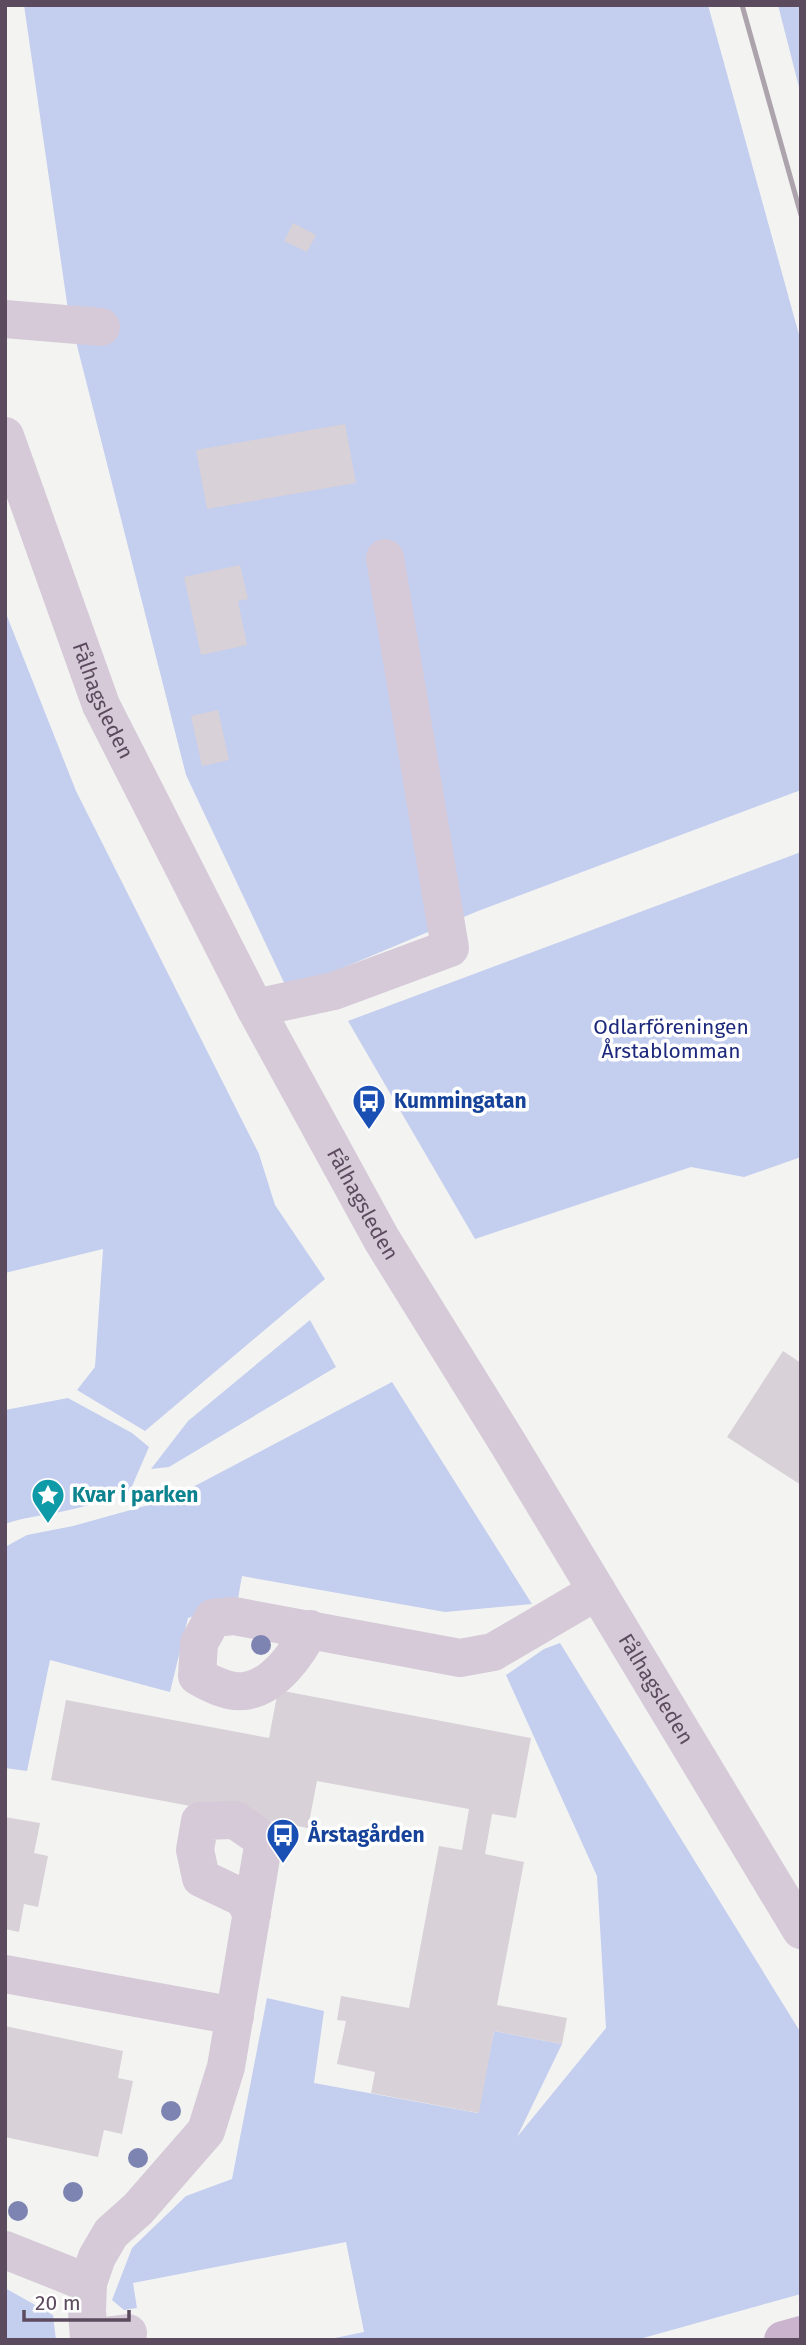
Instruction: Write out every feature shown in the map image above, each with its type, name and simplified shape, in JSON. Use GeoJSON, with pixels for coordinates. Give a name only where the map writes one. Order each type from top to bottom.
{"type":"FeatureCollection","features":[{"type":"Feature","properties":{"kind":"main road"},"geometry":{"type":"LineString","coordinates":[[783,2340],[801,2335]]}},
{"type":"Feature","properties":{"kind":"street"},"geometry":{"type":"LineString","coordinates":[[5,319],[101,327]]}},
{"type":"Feature","properties":{"kind":"street","name":"Fålhagsleden"},"geometry":{"type":"LineString","coordinates":[[5,436],[102,705],[255,1008],[382,1240],[801,1930]]}},
{"type":"Feature","properties":{"kind":"street"},"geometry":{"type":"LineString","coordinates":[[255,1008],[334,991],[450,948],[385,558]]}},
{"type":"Feature","properties":{"kind":"street"},"geometry":{"type":"LineString","coordinates":[[310,1629],[460,1658],[493,1652],[597,1591]]}},
{"type":"Feature","properties":{"kind":"street"},"geometry":{"type":"LineString","coordinates":[[128,2333],[89,2339],[88,2283],[97,2257],[111,2233],[138,2208],[206,2131],[226,2067],[252,1914]]}},
{"type":"Feature","properties":{"kind":"street"},"geometry":{"type":"LineString","coordinates":[[5,1974],[235,2016]]}},
{"type":"Feature","properties":{"kind":"street"},"geometry":{"type":"LineString","coordinates":[[5,2250],[88,2283]]}},
{"type":"Feature","properties":{"kind":"green space"},"geometry":{"type":"Polygon","coordinates":[[[24,5],[708,5],[801,342],[801,790],[478,911],[288,991],[186,775],[68,310],[24,5]]]}},
{"type":"Feature","properties":{"kind":"green space"},"geometry":{"type":"Polygon","coordinates":[[[778,5],[801,5],[801,95],[778,5]]]}},
{"type":"Feature","properties":{"kind":"green space"},"geometry":{"type":"Polygon","coordinates":[[[5,611],[76,791],[259,1154],[275,1205],[325,1279],[145,1431],[77,1390],[95,1367],[103,1249],[5,1273],[5,611]]]}},
{"type":"Feature","properties":{"kind":"green space","name":"Odlarföreningen Årstablomman"},"geometry":{"type":"Polygon","coordinates":[[[801,852],[801,1157],[744,1177],[691,1167],[475,1239],[348,1021],[801,852]]]}},
{"type":"Feature","properties":{"kind":"green space"},"geometry":{"type":"Polygon","coordinates":[[[310,1320],[336,1367],[169,1467],[151,1469],[188,1421],[310,1320]]]}},
{"type":"Feature","properties":{"kind":"green space"},"geometry":{"type":"Polygon","coordinates":[[[392,1382],[532,1604],[445,1612],[242,1576],[237,1604],[188,1618],[170,1692],[50,1660],[27,1771],[5,1768],[5,1547],[27,1535],[73,1526],[170,1499],[392,1382]]]}},
{"type":"Feature","properties":{"kind":"green space"},"geometry":{"type":"Polygon","coordinates":[[[68,1398],[132,1433],[149,1447],[130,1491],[87,1506],[5,1524],[5,1410],[68,1398]]]}},
{"type":"Feature","properties":{"kind":"green space"},"geometry":{"type":"Polygon","coordinates":[[[560,1643],[801,2033],[801,2294],[636,2340],[325,2340],[364,2332],[346,2242],[133,2283],[137,2308],[124,2310],[112,2300],[132,2248],[186,2196],[232,2179],[267,1998],[324,2011],[314,2083],[478,2113],[494,2031],[562,2044],[517,2137],[606,2028],[597,1876],[506,1675],[544,1649],[560,1643]]]}},
{"type":"Feature","properties":{"kind":"green space"},"geometry":{"type":"Polygon","coordinates":[[[5,2288],[53,2315],[56,2340],[5,2340],[5,2288]]]}},
{"type":"Feature","properties":{"kind":"building"},"geometry":{"type":"Polygon","coordinates":[[[293,223],[316,235],[307,252],[284,241],[293,223]]]}},
{"type":"Feature","properties":{"kind":"building"},"geometry":{"type":"Polygon","coordinates":[[[345,424],[356,483],[207,509],[196,450],[345,424]]]}},
{"type":"Feature","properties":{"kind":"building"},"geometry":{"type":"Polygon","coordinates":[[[240,565],[248,599],[238,601],[247,645],[201,655],[184,577],[240,565]]]}},
{"type":"Feature","properties":{"kind":"building"},"geometry":{"type":"Polygon","coordinates":[[[218,710],[229,760],[202,766],[191,716],[218,710]]]}},
{"type":"Feature","properties":{"kind":"building"},"geometry":{"type":"Polygon","coordinates":[[[783,1351],[801,1363],[801,1485],[727,1437],[783,1351]]]}},
{"type":"Feature","properties":{"kind":"building"},"geometry":{"type":"Polygon","coordinates":[[[278,1690],[531,1738],[516,1818],[492,1814],[485,1854],[524,1862],[497,2005],[567,2018],[562,2044],[494,2031],[479,2113],[371,2093],[375,2072],[337,2064],[346,2021],[337,2020],[341,1996],[409,2008],[439,1846],[462,1850],[469,1809],[317,1781],[308,1828],[51,1780],[66,1700],[269,1738],[278,1690]]]}},
{"type":"Feature","properties":{"kind":"building"},"geometry":{"type":"Polygon","coordinates":[[[5,1817],[40,1823],[34,1853],[48,1856],[38,1907],[24,1904],[19,1932],[5,1929],[5,1817]]]}},
{"type":"Feature","properties":{"kind":"building"},"geometry":{"type":"Polygon","coordinates":[[[5,2026],[123,2051],[118,2078],[133,2081],[122,2134],[104,2130],[98,2157],[5,2137],[5,2026]]]}},
{"type":"Feature","properties":{"kind":"railway"},"geometry":{"type":"LineString","coordinates":[[742,5],[801,215]]}},
{"type":"Feature","properties":{"kind":"place","name":"Kummingatan"},"geometry":{"type":"Point","coordinates":[369,1131]}},
{"type":"Feature","properties":{"kind":"place","name":"Kvar i parken"},"geometry":{"type":"Point","coordinates":[48,1525]}},
{"type":"Feature","properties":{"kind":"place","name":"Årstagården"},"geometry":{"type":"Point","coordinates":[283,1865]}}]}
